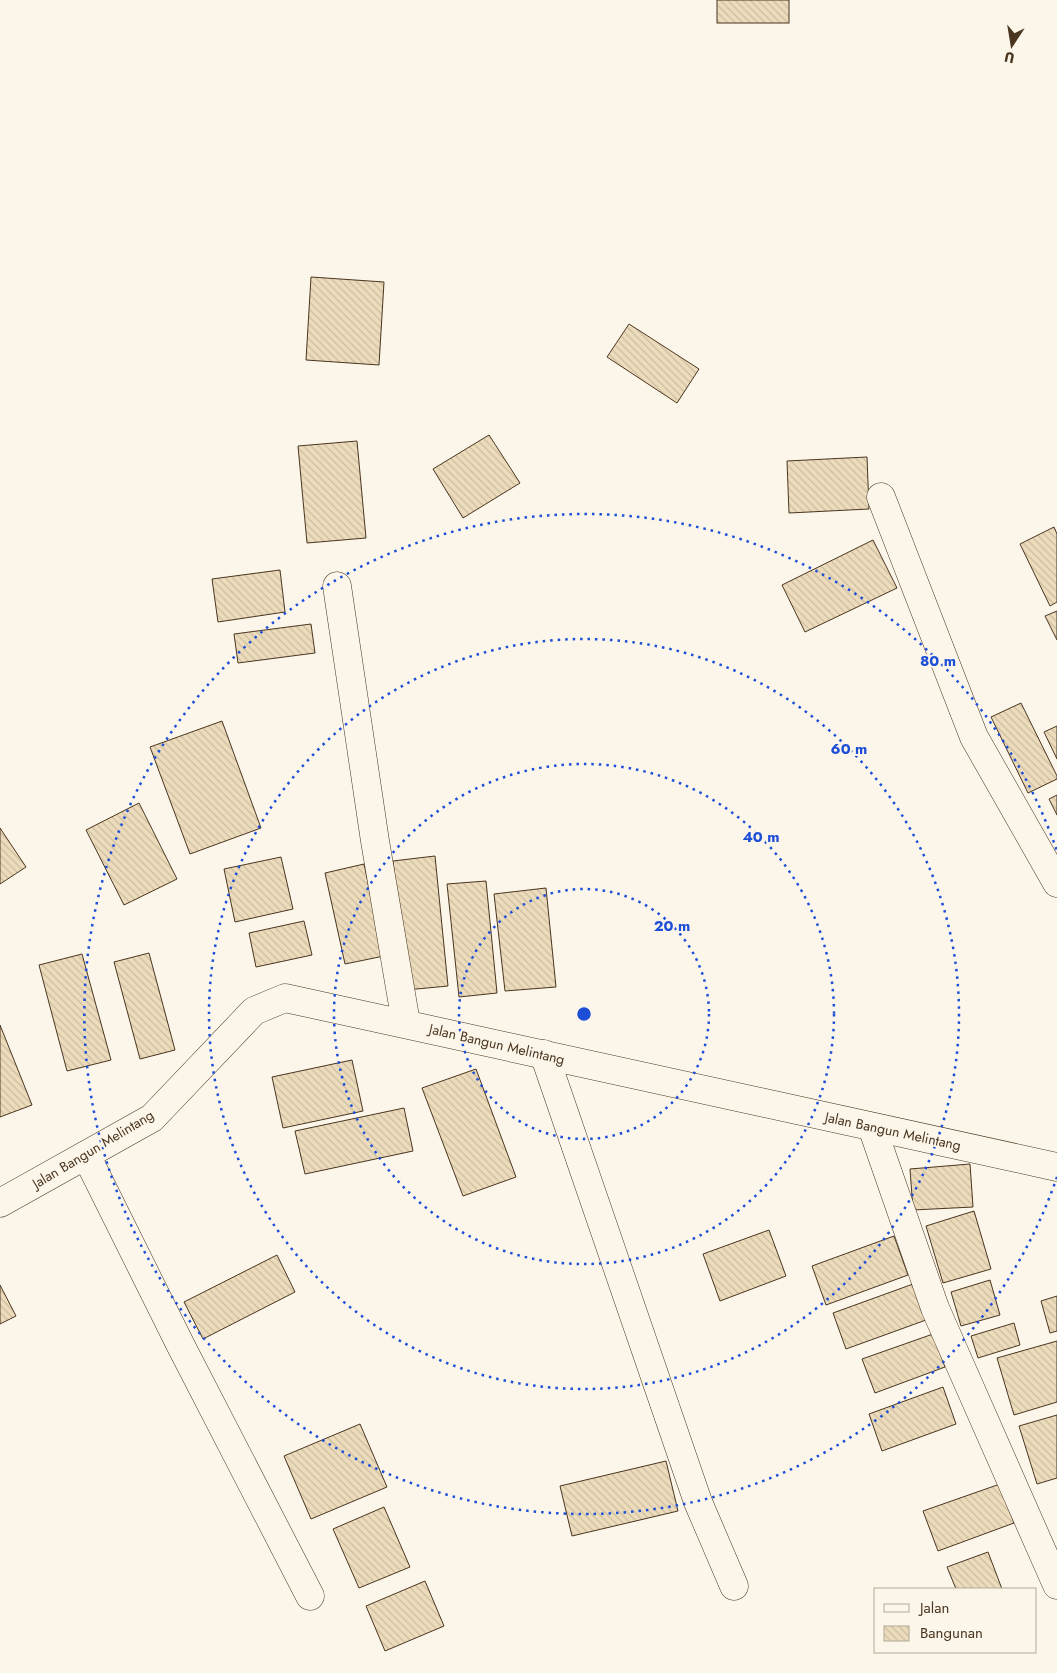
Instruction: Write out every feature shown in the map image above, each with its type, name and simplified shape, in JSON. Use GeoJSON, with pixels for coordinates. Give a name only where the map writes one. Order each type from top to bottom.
{"type":"FeatureCollection","features":[{"type":"Feature","properties":{"kind":"street"},"geometry":{"type":"LineString","coordinates":[[880,497],[974,737],[1057,883]]}},
{"type":"Feature","properties":{"kind":"street"},"geometry":{"type":"LineString","coordinates":[[337,586],[375,841],[406,1023]]}},
{"type":"Feature","properties":{"kind":"street","name":"Jalan Bangun Melintang"},"geometry":{"type":"LineString","coordinates":[[0,1204],[152,1118],[254,1011],[285,998],[1057,1167]]}},
{"type":"Feature","properties":{"kind":"street"},"geometry":{"type":"LineString","coordinates":[[544,1054],[698,1502],[734,1586]]}},
{"type":"Feature","properties":{"kind":"street"},"geometry":{"type":"LineString","coordinates":[[872,1127],[935,1308],[1057,1585]]}},
{"type":"Feature","properties":{"kind":"street"},"geometry":{"type":"LineString","coordinates":[[86,1155],[181,1346],[310,1596]]}},
{"type":"Feature","properties":{"kind":"building"},"geometry":{"type":"Polygon","coordinates":[[[717,0],[789,0],[789,23],[717,23],[717,0]]]}},
{"type":"Feature","properties":{"kind":"building"},"geometry":{"type":"Polygon","coordinates":[[[311,277],[384,282],[379,365],[306,360],[311,277]]]}},
{"type":"Feature","properties":{"kind":"building"},"geometry":{"type":"Polygon","coordinates":[[[629,324],[699,369],[677,403],[607,357],[629,324]]]}},
{"type":"Feature","properties":{"kind":"building"},"geometry":{"type":"Polygon","coordinates":[[[489,435],[520,483],[463,518],[433,469],[489,435]]]}},
{"type":"Feature","properties":{"kind":"building"},"geometry":{"type":"Polygon","coordinates":[[[357,441],[366,538],[307,543],[298,446],[357,441]]]}},
{"type":"Feature","properties":{"kind":"building"},"geometry":{"type":"Polygon","coordinates":[[[867,457],[869,509],[789,513],[787,461],[867,457]]]}},
{"type":"Feature","properties":{"kind":"building"},"geometry":{"type":"Polygon","coordinates":[[[1054,527],[1057,534],[1057,602],[1050,606],[1020,544],[1054,527]]]}},
{"type":"Feature","properties":{"kind":"building"},"geometry":{"type":"Polygon","coordinates":[[[873,540],[897,588],[805,632],[782,585],[873,540]]]}},
{"type":"Feature","properties":{"kind":"building"},"geometry":{"type":"Polygon","coordinates":[[[280,570],[285,612],[218,622],[212,579],[280,570]]]}},
{"type":"Feature","properties":{"kind":"building"},"geometry":{"type":"Polygon","coordinates":[[[1057,611],[1057,640],[1045,616],[1057,611]]]}},
{"type":"Feature","properties":{"kind":"building"},"geometry":{"type":"Polygon","coordinates":[[[311,624],[315,653],[238,663],[234,634],[311,624]]]}},
{"type":"Feature","properties":{"kind":"building"},"geometry":{"type":"Polygon","coordinates":[[[1021,703],[1057,776],[1057,779],[1028,793],[991,717],[1021,703]]]}},
{"type":"Feature","properties":{"kind":"building"},"geometry":{"type":"Polygon","coordinates":[[[222,721],[261,828],[190,854],[150,747],[222,721]]]}},
{"type":"Feature","properties":{"kind":"building"},"geometry":{"type":"Polygon","coordinates":[[[1057,726],[1057,759],[1044,732],[1057,726]]]}},
{"type":"Feature","properties":{"kind":"building"},"geometry":{"type":"Polygon","coordinates":[[[1057,795],[1057,815],[1049,799],[1057,795]]]}},
{"type":"Feature","properties":{"kind":"building"},"geometry":{"type":"Polygon","coordinates":[[[139,803],[177,879],[124,905],[86,830],[139,803]]]}},
{"type":"Feature","properties":{"kind":"building"},"geometry":{"type":"Polygon","coordinates":[[[0,828],[26,867],[0,884],[0,828]]]}},
{"type":"Feature","properties":{"kind":"building"},"geometry":{"type":"Polygon","coordinates":[[[435,856],[448,986],[406,990],[393,861],[435,856]]]}},
{"type":"Feature","properties":{"kind":"building"},"geometry":{"type":"Polygon","coordinates":[[[281,857],[293,909],[235,922],[224,869],[281,857]]]}},
{"type":"Feature","properties":{"kind":"building"},"geometry":{"type":"Polygon","coordinates":[[[364,864],[384,956],[345,964],[325,873],[364,864]]]}},
{"type":"Feature","properties":{"kind":"building"},"geometry":{"type":"Polygon","coordinates":[[[486,881],[497,993],[459,997],[447,884],[486,881]]]}},
{"type":"Feature","properties":{"kind":"building"},"geometry":{"type":"Polygon","coordinates":[[[546,888],[556,987],[505,991],[494,894],[546,888]]]}},
{"type":"Feature","properties":{"kind":"building"},"geometry":{"type":"Polygon","coordinates":[[[304,921],[312,955],[256,967],[249,933],[304,921]]]}},
{"type":"Feature","properties":{"kind":"building"},"geometry":{"type":"Polygon","coordinates":[[[149,953],[175,1050],[140,1059],[114,962],[149,953]]]}},
{"type":"Feature","properties":{"kind":"building"},"geometry":{"type":"Polygon","coordinates":[[[82,954],[111,1060],[67,1071],[39,965],[82,954]]]}},
{"type":"Feature","properties":{"kind":"building"},"geometry":{"type":"Polygon","coordinates":[[[0,1025],[32,1105],[0,1117],[0,1025]]]}},
{"type":"Feature","properties":{"kind":"building"},"geometry":{"type":"Polygon","coordinates":[[[352,1060],[363,1111],[283,1128],[272,1077],[352,1060]]]}},
{"type":"Feature","properties":{"kind":"building"},"geometry":{"type":"Polygon","coordinates":[[[476,1069],[516,1177],[463,1196],[422,1088],[476,1069]]]}},
{"type":"Feature","properties":{"kind":"building"},"geometry":{"type":"Polygon","coordinates":[[[404,1108],[413,1151],[305,1174],[295,1131],[404,1108]]]}},
{"type":"Feature","properties":{"kind":"building"},"geometry":{"type":"Polygon","coordinates":[[[970,1164],[973,1207],[913,1210],[910,1169],[970,1164]]]}},
{"type":"Feature","properties":{"kind":"building"},"geometry":{"type":"Polygon","coordinates":[[[974,1211],[991,1269],[943,1283],[926,1226],[974,1211]]]}},
{"type":"Feature","properties":{"kind":"building"},"geometry":{"type":"Polygon","coordinates":[[[769,1230],[786,1276],[720,1301],[703,1254],[769,1230]]]}},
{"type":"Feature","properties":{"kind":"building"},"geometry":{"type":"Polygon","coordinates":[[[894,1236],[908,1275],[826,1305],[812,1266],[894,1236]]]}},
{"type":"Feature","properties":{"kind":"building"},"geometry":{"type":"Polygon","coordinates":[[[277,1255],[295,1292],[203,1339],[184,1302],[277,1255]]]}},
{"type":"Feature","properties":{"kind":"building"},"geometry":{"type":"Polygon","coordinates":[[[990,1280],[1000,1315],[961,1326],[951,1292],[990,1280]]]}},
{"type":"Feature","properties":{"kind":"building"},"geometry":{"type":"Polygon","coordinates":[[[913,1284],[926,1320],[846,1349],[833,1313],[913,1284]]]}},
{"type":"Feature","properties":{"kind":"building"},"geometry":{"type":"Polygon","coordinates":[[[0,1285],[16,1316],[0,1324],[0,1285]]]}},
{"type":"Feature","properties":{"kind":"building"},"geometry":{"type":"Polygon","coordinates":[[[1057,1296],[1057,1331],[1050,1333],[1041,1301],[1057,1296]]]}},
{"type":"Feature","properties":{"kind":"building"},"geometry":{"type":"Polygon","coordinates":[[[1014,1323],[1020,1345],[978,1358],[971,1336],[1014,1323]]]}},
{"type":"Feature","properties":{"kind":"building"},"geometry":{"type":"Polygon","coordinates":[[[933,1334],[945,1367],[875,1393],[862,1359],[933,1334]]]}},
{"type":"Feature","properties":{"kind":"building"},"geometry":{"type":"Polygon","coordinates":[[[1057,1341],[1057,1402],[1014,1415],[997,1358],[1057,1341]]]}},
{"type":"Feature","properties":{"kind":"building"},"geometry":{"type":"Polygon","coordinates":[[[943,1387],[956,1424],[882,1451],[869,1414],[943,1387]]]}},
{"type":"Feature","properties":{"kind":"building"},"geometry":{"type":"Polygon","coordinates":[[[1057,1415],[1057,1478],[1037,1484],[1019,1426],[1057,1415]]]}},
{"type":"Feature","properties":{"kind":"building"},"geometry":{"type":"Polygon","coordinates":[[[360,1424],[387,1487],[311,1519],[284,1456],[360,1424]]]}},
{"type":"Feature","properties":{"kind":"building"},"geometry":{"type":"Polygon","coordinates":[[[666,1461],[678,1511],[572,1536],[560,1486],[666,1461]]]}},
{"type":"Feature","properties":{"kind":"building"},"geometry":{"type":"Polygon","coordinates":[[[1000,1484],[1014,1523],[938,1551],[923,1511],[1000,1484]]]}},
{"type":"Feature","properties":{"kind":"building"},"geometry":{"type":"Polygon","coordinates":[[[384,1507],[410,1567],[359,1588],[333,1529],[384,1507]]]}},
{"type":"Feature","properties":{"kind":"building"},"geometry":{"type":"Polygon","coordinates":[[[988,1552],[1002,1588],[956,1588],[947,1567],[988,1552]]]}},
{"type":"Feature","properties":{"kind":"building"},"geometry":{"type":"Polygon","coordinates":[[[425,1581],[444,1626],[385,1651],[366,1606],[425,1581]]]}}]}
